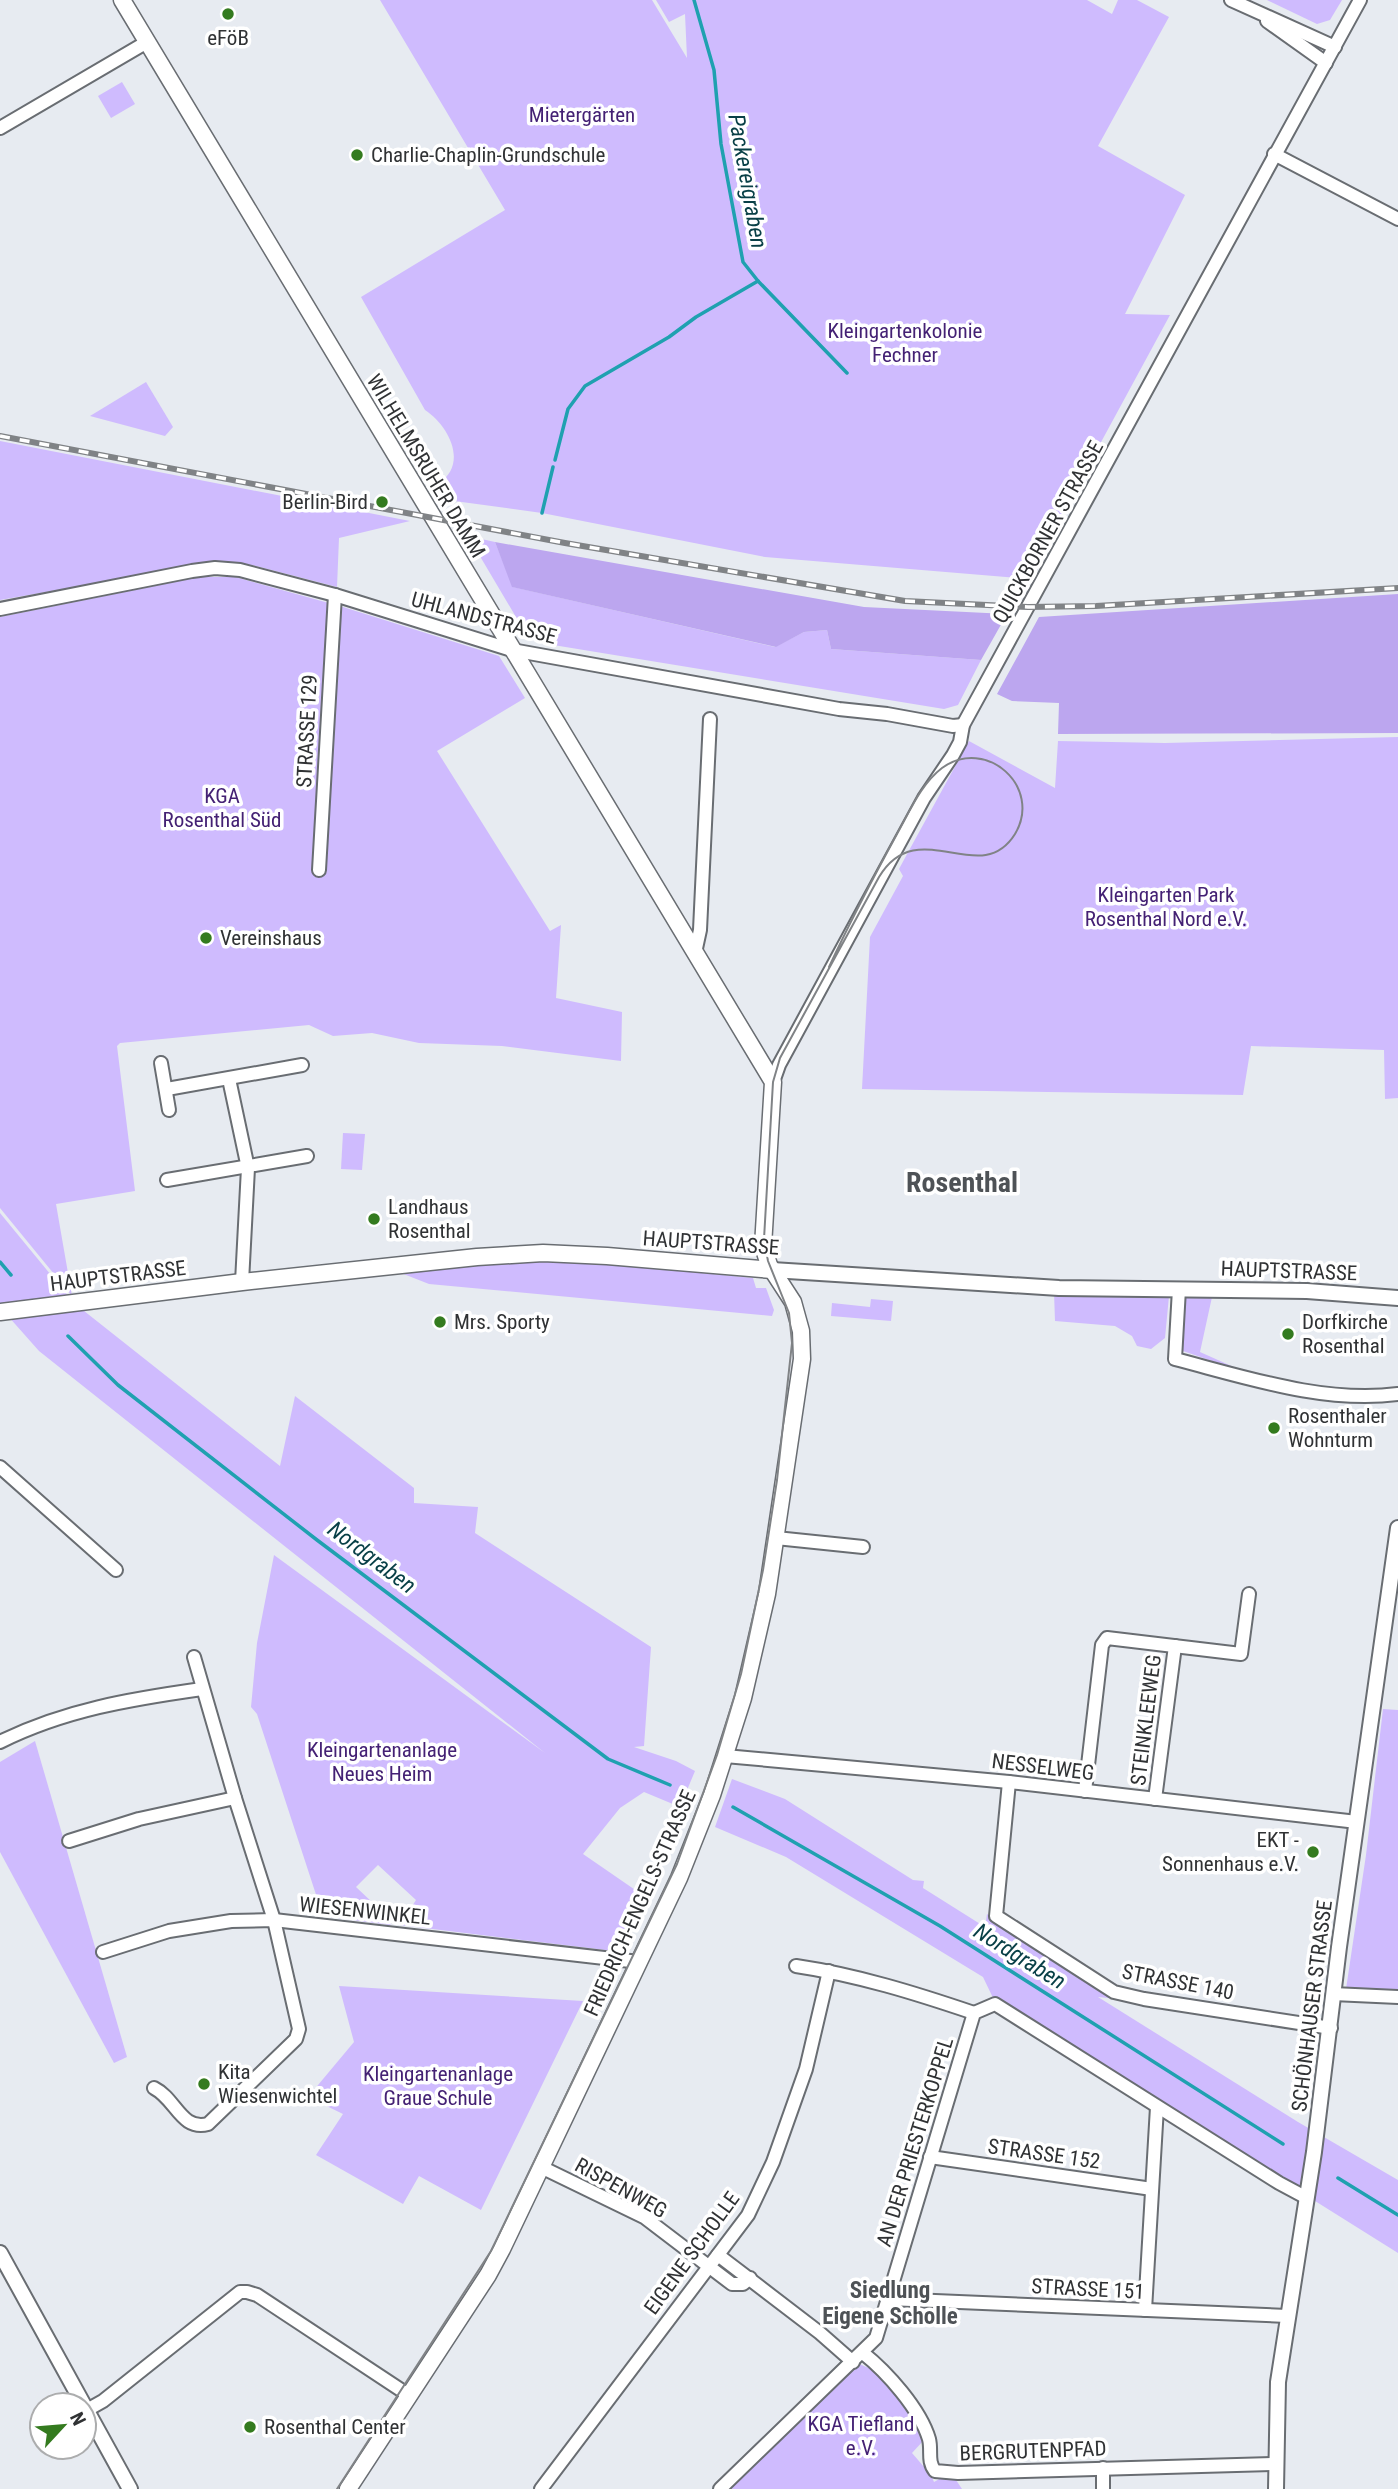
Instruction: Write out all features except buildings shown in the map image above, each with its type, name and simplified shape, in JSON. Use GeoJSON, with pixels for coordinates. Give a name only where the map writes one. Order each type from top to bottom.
{"type":"FeatureCollection","features":[{"type":"Feature","properties":{"kind":"main road","name":"WILHELMSRUHER DAMM"},"geometry":{"type":"LineString","coordinates":[[122,0],[774,1082]]}},
{"type":"Feature","properties":{"kind":"main road"},"geometry":{"type":"LineString","coordinates":[[772,1270],[764,1246],[774,1082]]}},
{"type":"Feature","properties":{"kind":"main road","name":"HAUPTSTRASSE"},"geometry":{"type":"LineString","coordinates":[[0,1312],[242,1282],[477,1257],[543,1253],[772,1270]]}},
{"type":"Feature","properties":{"kind":"main road","name":"FRIEDRICH-ENGELS-STRASSE"},"geometry":{"type":"LineString","coordinates":[[348,2489],[488,2275],[691,1851],[725,1756],[752,1662],[767,1594],[798,1396],[803,1346],[792,1299],[772,1270]]}},
{"type":"Feature","properties":{"kind":"street"},"geometry":{"type":"LineString","coordinates":[[1231,0],[1335,47]]}},
{"type":"Feature","properties":{"kind":"street","name":"QUICKBORNER STRASSE"},"geometry":{"type":"LineString","coordinates":[[774,1082],[779,1065],[923,798],[959,745],[963,725],[1360,0]]}},
{"type":"Feature","properties":{"kind":"street"},"geometry":{"type":"LineString","coordinates":[[1259,14],[1326,63]]}},
{"type":"Feature","properties":{"kind":"street"},"geometry":{"type":"LineString","coordinates":[[0,128],[147,42]]}},
{"type":"Feature","properties":{"kind":"street"},"geometry":{"type":"LineString","coordinates":[[1274,154],[1398,219]]}},
{"type":"Feature","properties":{"kind":"street","name":"UHLANDSTRASSE"},"geometry":{"type":"LineString","coordinates":[[0,609],[215,568],[240,570],[335,595],[512,650],[839,709],[887,714],[953,726],[963,725]]}},
{"type":"Feature","properties":{"kind":"street","name":"STRASSE 129"},"geometry":{"type":"LineString","coordinates":[[319,870],[335,595]]}},
{"type":"Feature","properties":{"kind":"street"},"geometry":{"type":"LineString","coordinates":[[695,953],[700,930],[710,719]]}},
{"type":"Feature","properties":{"kind":"street"},"geometry":{"type":"LineString","coordinates":[[161,1063],[169,1110]]}},
{"type":"Feature","properties":{"kind":"street"},"geometry":{"type":"LineString","coordinates":[[167,1089],[302,1065]]}},
{"type":"Feature","properties":{"kind":"street"},"geometry":{"type":"LineString","coordinates":[[229,1079],[248,1168],[242,1282]]}},
{"type":"Feature","properties":{"kind":"street"},"geometry":{"type":"LineString","coordinates":[[167,1180],[307,1156]]}},
{"type":"Feature","properties":{"kind":"street","name":"HAUPTSTRASSE"},"geometry":{"type":"LineString","coordinates":[[772,1270],[1059,1288],[1307,1291],[1398,1298]]}},
{"type":"Feature","properties":{"kind":"street"},"geometry":{"type":"LineString","coordinates":[[1179,1289],[1175,1359],[1313,1392],[1382,1397],[1398,1394]]}},
{"type":"Feature","properties":{"kind":"street"},"geometry":{"type":"LineString","coordinates":[[0,1467],[116,1570]]}},
{"type":"Feature","properties":{"kind":"street","name":"SCHÖNHAUSER STRASSE"},"geometry":{"type":"LineString","coordinates":[[1276,2489],[1278,2382],[1331,2028],[1333,1994],[1398,1528]]}},
{"type":"Feature","properties":{"kind":"street"},"geometry":{"type":"LineString","coordinates":[[776,1538],[863,1547]]}},
{"type":"Feature","properties":{"kind":"street","name":"STEINKLEEWEG"},"geometry":{"type":"LineString","coordinates":[[1086,1791],[1102,1645],[1107,1638],[1241,1654],[1249,1594]]}},
{"type":"Feature","properties":{"kind":"street","name":"STEINKLEEWEG"},"geometry":{"type":"LineString","coordinates":[[1155,1799],[1175,1646]]}},
{"type":"Feature","properties":{"kind":"street"},"geometry":{"type":"LineString","coordinates":[[103,1952],[169,1931],[231,1921],[274,1920],[194,1657]]}},
{"type":"Feature","properties":{"kind":"street"},"geometry":{"type":"LineString","coordinates":[[0,1742],[39,1724],[88,1708],[202,1689]]}},
{"type":"Feature","properties":{"kind":"street","name":"NESSELWEG"},"geometry":{"type":"LineString","coordinates":[[725,1756],[1009,1782],[1357,1822]]}},
{"type":"Feature","properties":{"kind":"street","name":"STRASSE 140"},"geometry":{"type":"LineString","coordinates":[[1009,1782],[996,1916],[1114,1992],[1331,2028]]}},
{"type":"Feature","properties":{"kind":"street"},"geometry":{"type":"LineString","coordinates":[[69,1841],[139,1819],[235,1798]]}},
{"type":"Feature","properties":{"kind":"street","name":"WIESENWINKEL"},"geometry":{"type":"LineString","coordinates":[[154,2088],[164,2093],[184,2120],[196,2125],[208,2124],[296,2039],[298,2017],[274,1920],[639,1962]]}},
{"type":"Feature","properties":{"kind":"street"},"geometry":{"type":"LineString","coordinates":[[796,1966],[830,1971],[916,1993],[974,2013],[995,2004],[1307,2198]]}},
{"type":"Feature","properties":{"kind":"street","name":"EIGENE SCHOLLE"},"geometry":{"type":"LineString","coordinates":[[541,2489],[748,2215],[772,2162],[806,2069],[830,1971]]}},
{"type":"Feature","properties":{"kind":"street"},"geometry":{"type":"LineString","coordinates":[[1333,1994],[1398,1997]]}},
{"type":"Feature","properties":{"kind":"street","name":"AN DER PRIESTERKOPPEL"},"geometry":{"type":"LineString","coordinates":[[720,2489],[877,2338],[974,2013]]}},
{"type":"Feature","properties":{"kind":"street"},"geometry":{"type":"LineString","coordinates":[[1145,2311],[1157,2107]]}},
{"type":"Feature","properties":{"kind":"street","name":"STRASSE 152"},"geometry":{"type":"LineString","coordinates":[[930,2157],[1152,2189]]}},
{"type":"Feature","properties":{"kind":"street","name":"RISPENWEG"},"geometry":{"type":"LineString","coordinates":[[541,2167],[644,2217],[732,2284],[743,2284],[750,2278]]}},
{"type":"Feature","properties":{"kind":"street"},"geometry":{"type":"LineString","coordinates":[[0,2253],[76,2391]]}},
{"type":"Feature","properties":{"kind":"street"},"geometry":{"type":"LineString","coordinates":[[718,2255],[820,2333],[858,2358]]}},
{"type":"Feature","properties":{"kind":"street"},"geometry":{"type":"LineString","coordinates":[[98,2404],[240,2292],[247,2291],[410,2396]]}},
{"type":"Feature","properties":{"kind":"street","name":"STRASSE 151"},"geometry":{"type":"LineString","coordinates":[[888,2299],[1287,2316]]}},
{"type":"Feature","properties":{"kind":"street","name":"BERGRUTENPFAD"},"geometry":{"type":"LineString","coordinates":[[858,2358],[880,2367],[898,2386],[923,2425],[929,2440],[931,2464],[935,2471],[958,2473],[1276,2464]]}},
{"type":"Feature","properties":{"kind":"street"},"geometry":{"type":"LineString","coordinates":[[98,2430],[130,2489]]}},
{"type":"Feature","properties":{"kind":"street"},"geometry":{"type":"LineString","coordinates":[[1103,2468],[1103,2489]]}},
{"type":"Feature","properties":{"kind":"green space","name":"Kleingartenkolonie Fechner"},"geometry":{"type":"Polygon","coordinates":[[[380,0],[652,0],[687,58],[685,14],[669,22],[656,0],[1087,0],[1112,14],[1118,0],[1137,0],[1169,17],[1098,146],[1185,195],[1125,314],[1170,315],[1049,538],[1041,537],[1018,578],[765,557],[542,513],[447,500],[438,484],[447,476],[452,466],[454,456],[448,435],[425,410],[361,297],[505,210],[380,0]]]}},
{"type":"Feature","properties":{"kind":"green space"},"geometry":{"type":"Polygon","coordinates":[[[1267,0],[1342,0],[1330,20],[1317,24],[1267,0]]]}},
{"type":"Feature","properties":{"kind":"green space"},"geometry":{"type":"Polygon","coordinates":[[[122,82],[135,104],[111,118],[98,96],[122,82]]]}},
{"type":"Feature","properties":{"kind":"green space"},"geometry":{"type":"Polygon","coordinates":[[[146,382],[173,427],[165,436],[90,416],[146,382]]]}},
{"type":"Feature","properties":{"kind":"green space"},"geometry":{"type":"Polygon","coordinates":[[[0,441],[410,521],[339,538],[337,587],[252,565],[213,563],[0,600],[0,441]]]}},
{"type":"Feature","properties":{"kind":"green space"},"geometry":{"type":"Polygon","coordinates":[[[468,536],[495,542],[513,587],[775,647],[804,632],[827,630],[831,649],[981,660],[958,705],[944,709],[541,643],[526,634],[468,536]]]}},
{"type":"Feature","properties":{"kind":"green space","name":"KGA Rosenthal Süd"},"geometry":{"type":"Polygon","coordinates":[[[200,577],[235,577],[343,607],[499,656],[525,698],[437,751],[550,931],[561,925],[556,998],[622,1012],[621,1061],[502,1046],[419,1043],[372,1033],[333,1036],[309,1025],[120,1043],[117,1046],[135,1191],[56,1204],[72,1296],[0,1208],[0,617],[200,577]]]}},
{"type":"Feature","properties":{"kind":"green space","name":"Kleingarten Park Rosenthal Nord e.V."},"geometry":{"type":"Polygon","coordinates":[[[1398,737],[1398,1098],[1385,1099],[1384,1050],[1251,1046],[1243,1095],[862,1089],[870,937],[903,876],[899,869],[969,741],[1055,788],[1058,741],[1165,743],[1398,737]]]}},
{"type":"Feature","properties":{"kind":"green space"},"geometry":{"type":"Polygon","coordinates":[[[343,1133],[365,1134],[362,1170],[341,1169],[343,1133]]]}},
{"type":"Feature","properties":{"kind":"green space","name":"Kleingartenanlage Neues Heim"},"geometry":{"type":"Polygon","coordinates":[[[0,1213],[74,1303],[280,1466],[295,1396],[414,1488],[414,1503],[478,1507],[475,1533],[651,1647],[644,1746],[634,1747],[676,1761],[695,1771],[680,1807],[644,1792],[620,1808],[583,1854],[644,1896],[622,1952],[400,1925],[416,1900],[378,1865],[356,1887],[392,1921],[390,1925],[323,1916],[257,1714],[251,1707],[257,1643],[274,1555],[545,1753],[39,1351],[0,1307],[0,1213]]]}},
{"type":"Feature","properties":{"kind":"green space"},"geometry":{"type":"Polygon","coordinates":[[[536,1259],[753,1278],[756,1288],[766,1288],[774,1310],[772,1316],[429,1284],[401,1273],[536,1259]]]}},
{"type":"Feature","properties":{"kind":"green space"},"geometry":{"type":"Polygon","coordinates":[[[1054,1292],[1169,1296],[1165,1338],[1151,1349],[1137,1346],[1132,1336],[1115,1326],[1055,1321],[1054,1292]]]}},
{"type":"Feature","properties":{"kind":"green space"},"geometry":{"type":"Polygon","coordinates":[[[1187,1295],[1212,1297],[1200,1352],[1247,1373],[1183,1351],[1184,1299],[1187,1295]]]}},
{"type":"Feature","properties":{"kind":"green space"},"geometry":{"type":"Polygon","coordinates":[[[871,1299],[893,1301],[891,1321],[831,1316],[832,1303],[870,1307],[871,1299]]]}},
{"type":"Feature","properties":{"kind":"green space"},"geometry":{"type":"Polygon","coordinates":[[[1383,1709],[1398,1710],[1398,1992],[1346,1989],[1366,1855],[1383,1709]]]}},
{"type":"Feature","properties":{"kind":"green space"},"geometry":{"type":"Polygon","coordinates":[[[35,1741],[127,2057],[114,2063],[0,1852],[0,1762],[35,1741]]]}},
{"type":"Feature","properties":{"kind":"green space"},"geometry":{"type":"Polygon","coordinates":[[[732,1779],[785,1799],[913,1880],[924,1881],[923,1888],[985,1927],[987,1914],[1119,1999],[1098,1997],[1298,2122],[1398,2180],[1398,2253],[994,2000],[983,1977],[786,1857],[715,1827],[732,1779]]]}},
{"type":"Feature","properties":{"kind":"green space","name":"Kleingartenanlage Graue Schule"},"geometry":{"type":"Polygon","coordinates":[[[339,1986],[583,2001],[481,2210],[419,2176],[403,2204],[316,2155],[343,2114],[308,2097],[354,2042],[339,1986]]]}},
{"type":"Feature","properties":{"kind":"green space","name":"KGA Tiefland e.V."},"geometry":{"type":"Polygon","coordinates":[[[859,2364],[880,2374],[905,2404],[924,2440],[912,2453],[934,2482],[943,2477],[954,2477],[962,2489],[728,2489],[859,2364]]]}},
{"type":"Feature","properties":{"kind":"shaded area"},"geometry":{"type":"Polygon","coordinates":[[[495,542],[864,607],[1007,614],[981,660],[831,649],[827,630],[804,632],[776,647],[512,587],[495,542]]]}},
{"type":"Feature","properties":{"kind":"shaded area"},"geometry":{"type":"Polygon","coordinates":[[[1398,594],[1398,733],[1058,734],[1059,703],[1012,701],[997,694],[1039,617],[1398,594]]]}},
{"type":"Feature","properties":{"kind":"waterway","name":"Packereigraben"},"geometry":{"type":"LineString","coordinates":[[694,0],[714,70],[721,144],[743,262],[847,373]]}},
{"type":"Feature","properties":{"kind":"waterway"},"geometry":{"type":"LineString","coordinates":[[555,460],[568,409],[585,386],[758,281]]}},
{"type":"Feature","properties":{"kind":"waterway"},"geometry":{"type":"LineString","coordinates":[[542,513],[553,467]]}},
{"type":"Feature","properties":{"kind":"waterway","name":"Nordgraben"},"geometry":{"type":"LineString","coordinates":[[0,1262],[11,1275]]}},
{"type":"Feature","properties":{"kind":"waterway","name":"Nordgraben"},"geometry":{"type":"LineString","coordinates":[[68,1336],[118,1385],[317,1540],[608,1759],[670,1785]]}},
{"type":"Feature","properties":{"kind":"waterway","name":"Nordgraben"},"geometry":{"type":"LineString","coordinates":[[733,1807],[940,1926],[1283,2144]]}},
{"type":"Feature","properties":{"kind":"waterway","name":"Nordgraben"},"geometry":{"type":"LineString","coordinates":[[1338,2178],[1398,2215]]}},
{"type":"Feature","properties":{"kind":"tram line"},"geometry":{"type":"LineString","coordinates":[[337,2489],[491,2251],[677,1864],[717,1755],[741,1674],[763,1570],[777,1480],[792,1343],[789,1313],[768,1261],[764,1239],[773,1082],[780,1058],[879,877],[895,859],[912,851],[930,850],[984,855],[1001,849],[1015,834],[1022,816],[1022,799],[1016,784],[1006,771],[992,762],[976,758],[959,760],[935,774],[911,807],[829,967]]}},
{"type":"Feature","properties":{"kind":"railway"},"geometry":{"type":"LineString","coordinates":[[0,436],[565,543],[905,601],[1028,607],[1096,606],[1398,588]]}},
{"type":"Feature","properties":{"kind":"place","name":"eFöB"},"geometry":{"type":"Point","coordinates":[228,14]}},
{"type":"Feature","properties":{"kind":"place","name":"Charlie-Chaplin-Grundschule"},"geometry":{"type":"Point","coordinates":[357,155]}},
{"type":"Feature","properties":{"kind":"place","name":"Berlin-Bird"},"geometry":{"type":"Point","coordinates":[382,502]}},
{"type":"Feature","properties":{"kind":"place","name":"Vereinshaus"},"geometry":{"type":"Point","coordinates":[206,938]}},
{"type":"Feature","properties":{"kind":"place","name":"Landhaus Rosenthal"},"geometry":{"type":"Point","coordinates":[374,1219]}},
{"type":"Feature","properties":{"kind":"place","name":"Mrs. Sporty"},"geometry":{"type":"Point","coordinates":[440,1322]}},
{"type":"Feature","properties":{"kind":"place","name":"Dorfkirche Rosenthal"},"geometry":{"type":"Point","coordinates":[1288,1334]}},
{"type":"Feature","properties":{"kind":"place","name":"Rosenthaler Wohnturm"},"geometry":{"type":"Point","coordinates":[1274,1428]}},
{"type":"Feature","properties":{"kind":"place","name":"EKT - Sonnenhaus e.V."},"geometry":{"type":"Point","coordinates":[1313,1852]}},
{"type":"Feature","properties":{"kind":"place","name":"Kita Wiesenwichtel"},"geometry":{"type":"Point","coordinates":[204,2084]}},
{"type":"Feature","properties":{"kind":"place","name":"Rosenthal Center"},"geometry":{"type":"Point","coordinates":[250,2427]}},
{"type":"Feature","properties":{"kind":"district","name":"Rosenthal"},"geometry":{"type":"Point","coordinates":[962,1182]}},
{"type":"Feature","properties":{"kind":"district","name":"Siedlung Eigene Scholle"},"geometry":{"type":"Point","coordinates":[890,2303]}},
{"type":"Feature","properties":{"kind":"park label","name":"Mietergärten"},"geometry":{"type":"Point","coordinates":[582,115]}}]}
